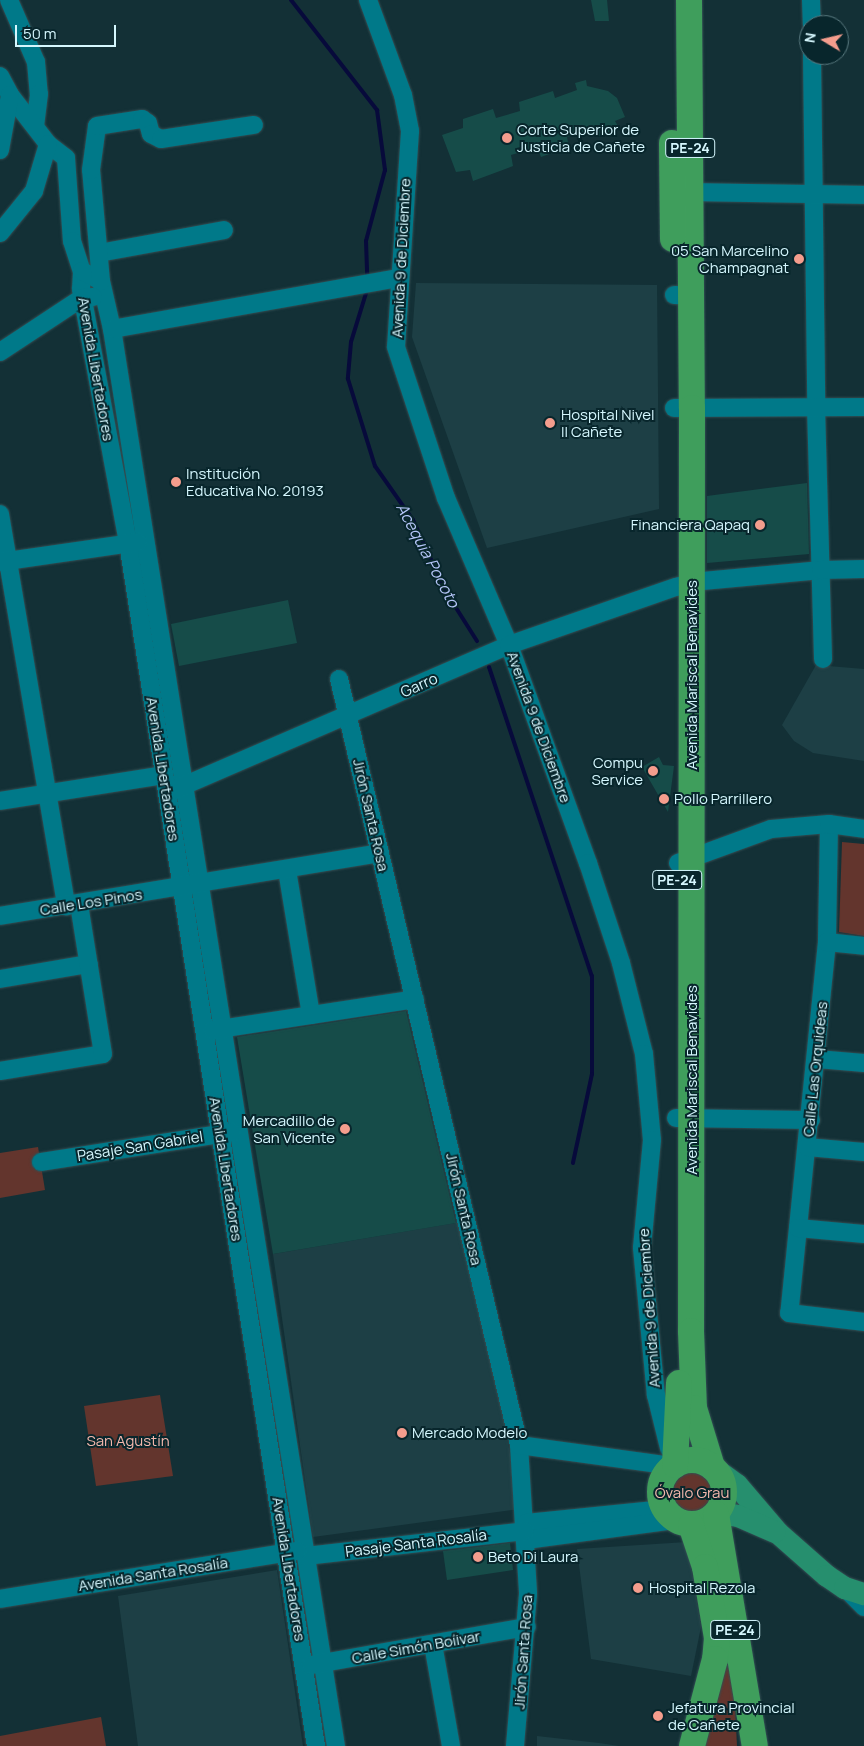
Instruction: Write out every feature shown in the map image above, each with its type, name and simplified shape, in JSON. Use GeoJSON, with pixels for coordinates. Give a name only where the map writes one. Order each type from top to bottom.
{"type":"FeatureCollection","features":[{"type":"Feature","properties":{"kind":"highway","name":"Avenida Mariscal Benavides"},"geometry":{"type":"LineString","coordinates":[[672,0],[681,192],[683,296],[685,861],[684,1118],[679,1410],[674,1466]]}},
{"type":"Feature","properties":{"kind":"highway","name":"Avenida Mariscal Benavides"},"geometry":{"type":"LineString","coordinates":[[681,192],[689,0]]}},
{"type":"Feature","properties":{"kind":"highway","name":"Avenida Mariscal Benavides"},"geometry":{"type":"LineString","coordinates":[[684,1118],[694,1408],[713,1468]]}},
{"type":"Feature","properties":{"kind":"highway"},"geometry":{"type":"LineString","coordinates":[[697,1460],[713,1468],[724,1490],[716,1514],[700,1524],[677,1518],[660,1491],[661,1482],[674,1466],[697,1460]]}},
{"type":"Feature","properties":{"kind":"highway","name":"PE-24"},"geometry":{"type":"LineString","coordinates":[[716,1514],[755,1746]]}},
{"type":"Feature","properties":{"kind":"highway","name":"PE-24"},"geometry":{"type":"LineString","coordinates":[[677,1518],[705,1566],[717,1638],[715,1659],[692,1746]]}},
{"type":"Feature","properties":{"kind":"main road"},"geometry":{"type":"LineString","coordinates":[[713,1468],[737,1485],[778,1533],[827,1576],[854,1591]]}},
{"type":"Feature","properties":{"kind":"main road"},"geometry":{"type":"LineString","coordinates":[[716,1514],[738,1516],[778,1533]]}},
{"type":"Feature","properties":{"kind":"street"},"geometry":{"type":"LineString","coordinates":[[9,0],[36,62],[39,94],[35,126]]}},
{"type":"Feature","properties":{"kind":"street","name":"Avenida 9 de Diciembre"},"geometry":{"type":"LineString","coordinates":[[368,0],[403,95],[410,131],[396,346],[446,498],[509,645],[588,863],[621,962],[644,1054],[652,1140],[642,1248],[656,1396],[674,1466]]}},
{"type":"Feature","properties":{"kind":"street"},"geometry":{"type":"LineString","coordinates":[[811,0],[812,15]]}},
{"type":"Feature","properties":{"kind":"street"},"geometry":{"type":"LineString","coordinates":[[812,65],[816,407],[824,659]]}},
{"type":"Feature","properties":{"kind":"street"},"geometry":{"type":"LineString","coordinates":[[0,76],[10,95],[49,145],[66,158],[72,241],[82,272]]}},
{"type":"Feature","properties":{"kind":"street"},"geometry":{"type":"LineString","coordinates":[[0,150],[10,95]]}},
{"type":"Feature","properties":{"kind":"street"},"geometry":{"type":"LineString","coordinates":[[0,352],[82,298],[103,288],[91,170],[97,126],[142,119],[148,122],[151,134],[161,139],[254,125]]}},
{"type":"Feature","properties":{"kind":"street"},"geometry":{"type":"LineString","coordinates":[[0,233],[34,191],[49,145]]}},
{"type":"Feature","properties":{"kind":"street"},"geometry":{"type":"LineString","coordinates":[[681,192],[864,195]]}},
{"type":"Feature","properties":{"kind":"street"},"geometry":{"type":"LineString","coordinates":[[99,253],[224,230]]}},
{"type":"Feature","properties":{"kind":"street","name":"Avenida Libertadores"},"geometry":{"type":"LineString","coordinates":[[82,272],[103,288],[112,329],[336,1746]]}},
{"type":"Feature","properties":{"kind":"street","name":"Avenida Libertadores"},"geometry":{"type":"LineString","coordinates":[[82,272],[82,298],[128,544],[316,1746]]}},
{"type":"Feature","properties":{"kind":"street"},"geometry":{"type":"LineString","coordinates":[[112,329],[399,278]]}},
{"type":"Feature","properties":{"kind":"street"},"geometry":{"type":"LineString","coordinates":[[683,408],[864,407]]}},
{"type":"Feature","properties":{"kind":"street"},"geometry":{"type":"LineString","coordinates":[[0,514],[4,561],[47,793],[72,905],[89,964],[103,1054],[0,1071]]}},
{"type":"Feature","properties":{"kind":"street"},"geometry":{"type":"LineString","coordinates":[[4,561],[146,540]]}},
{"type":"Feature","properties":{"kind":"street","name":"Garro"},"geometry":{"type":"LineString","coordinates":[[0,801],[47,793],[165,783],[184,787],[509,645],[684,585],[821,570],[864,570]]}},
{"type":"Feature","properties":{"kind":"street","name":"Jirón Santa Rosa"},"geometry":{"type":"LineString","coordinates":[[339,679],[520,1445],[526,1531],[527,1628],[516,1746]]}},
{"type":"Feature","properties":{"kind":"street"},"geometry":{"type":"LineString","coordinates":[[685,861],[771,829],[830,824],[864,829]]}},
{"type":"Feature","properties":{"kind":"street","name":"Calle Las Orquideas"},"geometry":{"type":"LineString","coordinates":[[830,824],[827,942],[817,1059],[789,1313],[864,1322]]}},
{"type":"Feature","properties":{"kind":"street","name":"Calle Los Pinos"},"geometry":{"type":"LineString","coordinates":[[0,916],[182,888],[200,883],[288,870],[380,853]]}},
{"type":"Feature","properties":{"kind":"street"},"geometry":{"type":"LineString","coordinates":[[288,870],[311,1015]]}},
{"type":"Feature","properties":{"kind":"street"},"geometry":{"type":"LineString","coordinates":[[827,942],[864,946]]}},
{"type":"Feature","properties":{"kind":"street"},"geometry":{"type":"LineString","coordinates":[[0,979],[89,964]]}},
{"type":"Feature","properties":{"kind":"street"},"geometry":{"type":"LineString","coordinates":[[204,1032],[415,999]]}},
{"type":"Feature","properties":{"kind":"street"},"geometry":{"type":"LineString","coordinates":[[817,1059],[864,1063]]}},
{"type":"Feature","properties":{"kind":"street"},"geometry":{"type":"LineString","coordinates":[[684,1118],[810,1120]]}},
{"type":"Feature","properties":{"kind":"street","name":"Pasaje San Gabriel"},"geometry":{"type":"LineString","coordinates":[[41,1162],[240,1130]]}},
{"type":"Feature","properties":{"kind":"street"},"geometry":{"type":"LineString","coordinates":[[807,1147],[864,1152]]}},
{"type":"Feature","properties":{"kind":"street"},"geometry":{"type":"LineString","coordinates":[[798,1228],[864,1234]]}},
{"type":"Feature","properties":{"kind":"street"},"geometry":{"type":"LineString","coordinates":[[520,1445],[674,1466]]}},
{"type":"Feature","properties":{"kind":"street"},"geometry":{"type":"LineString","coordinates":[[526,1531],[677,1518]]}},
{"type":"Feature","properties":{"kind":"street","name":"Pasaje Santa Rosalía"},"geometry":{"type":"LineString","coordinates":[[306,1553],[526,1531]]}},
{"type":"Feature","properties":{"kind":"street","name":"Avenida Santa Rosalía"},"geometry":{"type":"LineString","coordinates":[[0,1599],[286,1553],[306,1553]]}},
{"type":"Feature","properties":{"kind":"street"},"geometry":{"type":"LineString","coordinates":[[854,1591],[864,1607]]}},
{"type":"Feature","properties":{"kind":"street","name":"Calle Simón Boíivar"},"geometry":{"type":"LineString","coordinates":[[304,1667],[527,1628]]}},
{"type":"Feature","properties":{"kind":"street"},"geometry":{"type":"LineString","coordinates":[[433,1644],[451,1746]]}},
{"type":"Feature","properties":{"kind":"shaded area","name":"Hospital Nivel II Cañete"},"geometry":{"type":"Polygon","coordinates":[[[416,283],[657,285],[659,509],[487,548],[412,337],[416,283]]]}},
{"type":"Feature","properties":{"kind":"shaded area"},"geometry":{"type":"Polygon","coordinates":[[[816,665],[864,669],[864,761],[813,753],[794,741],[782,725],[816,665]]]}},
{"type":"Feature","properties":{"kind":"shaded area","name":"Mercado Modelo"},"geometry":{"type":"Polygon","coordinates":[[[461,1222],[492,1356],[520,1509],[313,1537],[273,1254],[461,1222]]]}},
{"type":"Feature","properties":{"kind":"shaded area","name":"Hospital Rezola"},"geometry":{"type":"Polygon","coordinates":[[[687,1542],[701,1627],[691,1676],[591,1659],[577,1549],[687,1542]]]}},
{"type":"Feature","properties":{"kind":"shaded area"},"geometry":{"type":"Polygon","coordinates":[[[277,1570],[303,1746],[138,1746],[118,1596],[277,1570]]]}},
{"type":"Feature","properties":{"kind":"shaded area"},"geometry":{"type":"Polygon","coordinates":[[[537,1736],[599,1743],[619,1746],[537,1746],[537,1736]]]}},
{"type":"Feature","properties":{"kind":"green space"},"geometry":{"type":"Polygon","coordinates":[[[842,842],[864,844],[864,936],[839,932],[842,842]]]}},
{"type":"Feature","properties":{"kind":"green space"},"geometry":{"type":"Polygon","coordinates":[[[38,1147],[45,1190],[0,1198],[0,1153],[38,1147]]]}},
{"type":"Feature","properties":{"kind":"green space","name":"San Agustín"},"geometry":{"type":"Polygon","coordinates":[[[160,1395],[173,1476],[96,1486],[84,1406],[160,1395]]]}},
{"type":"Feature","properties":{"kind":"green space","name":"Óvalo Grau"},"geometry":{"type":"Polygon","coordinates":[[[687,1466],[697,1466],[707,1470],[715,1478],[719,1493],[715,1508],[707,1516],[697,1520],[687,1520],[677,1516],[669,1508],[665,1498],[665,1488],[669,1478],[677,1470],[687,1466]]]}},
{"type":"Feature","properties":{"kind":"green space"},"geometry":{"type":"Polygon","coordinates":[[[725,1643],[735,1707],[737,1746],[700,1746],[725,1643]]]}},
{"type":"Feature","properties":{"kind":"green space"},"geometry":{"type":"Polygon","coordinates":[[[101,1717],[106,1746],[0,1746],[0,1736],[101,1717]]]}},
{"type":"Feature","properties":{"kind":"building"},"geometry":{"type":"Polygon","coordinates":[[[591,0],[607,0],[609,21],[595,21],[591,0]]]}},
{"type":"Feature","properties":{"kind":"building"},"geometry":{"type":"Polygon","coordinates":[[[586,80],[587,86],[608,91],[617,98],[625,117],[615,121],[619,128],[597,137],[592,129],[567,137],[569,147],[541,157],[537,147],[511,155],[513,166],[473,181],[470,170],[456,172],[442,135],[463,128],[463,119],[493,109],[496,118],[520,111],[519,102],[553,91],[555,98],[577,90],[575,83],[586,80]]]}},
{"type":"Feature","properties":{"kind":"building","name":"Financiera Qapaq"},"geometry":{"type":"Polygon","coordinates":[[[807,483],[809,554],[707,563],[707,496],[807,483]]]}},
{"type":"Feature","properties":{"kind":"building"},"geometry":{"type":"Polygon","coordinates":[[[288,600],[297,643],[179,666],[171,624],[288,600]]]}},
{"type":"Feature","properties":{"kind":"building"},"geometry":{"type":"Polygon","coordinates":[[[659,757],[663,765],[674,766],[668,812],[642,767],[659,757]]]}},
{"type":"Feature","properties":{"kind":"building","name":"Mercadillo de San Vicente"},"geometry":{"type":"Polygon","coordinates":[[[406,1011],[456,1223],[273,1254],[237,1037],[406,1011]]]}},
{"type":"Feature","properties":{"kind":"building","name":"Beto Di Laura"},"geometry":{"type":"Polygon","coordinates":[[[510,1543],[513,1570],[447,1580],[443,1551],[510,1543]]]}},
{"type":"Feature","properties":{"kind":"waterway","name":"Acequia Pocoto"},"geometry":{"type":"LineString","coordinates":[[291,0],[377,110],[385,170],[366,241],[367,278]]}},
{"type":"Feature","properties":{"kind":"waterway","name":"Acequia Pocoto"},"geometry":{"type":"LineString","coordinates":[[367,290],[351,342],[348,379],[375,466],[413,520],[446,592],[477,641]]}},
{"type":"Feature","properties":{"kind":"waterway","name":"Acequia Pocoto"},"geometry":{"type":"LineString","coordinates":[[489,667],[592,976],[592,1074],[573,1163]]}},
{"type":"Feature","properties":{"kind":"place","name":"Corte Superior de Justicia de Cañete"},"geometry":{"type":"Point","coordinates":[507,138]}},
{"type":"Feature","properties":{"kind":"place","name":"05 San Marcelino Champagnat"},"geometry":{"type":"Point","coordinates":[799,259]}},
{"type":"Feature","properties":{"kind":"place","name":"Hospital Nivel II Cañete"},"geometry":{"type":"Point","coordinates":[550,423]}},
{"type":"Feature","properties":{"kind":"place","name":"Institución Educativa No. 20193"},"geometry":{"type":"Point","coordinates":[176,482]}},
{"type":"Feature","properties":{"kind":"place","name":"Financiera Qapaq"},"geometry":{"type":"Point","coordinates":[760,525]}},
{"type":"Feature","properties":{"kind":"place","name":"Compu Service"},"geometry":{"type":"Point","coordinates":[653,771]}},
{"type":"Feature","properties":{"kind":"place","name":"Pollo Parrillero"},"geometry":{"type":"Point","coordinates":[664,799]}},
{"type":"Feature","properties":{"kind":"place","name":"Mercadillo de San Vicente"},"geometry":{"type":"Point","coordinates":[345,1129]}},
{"type":"Feature","properties":{"kind":"place","name":"Mercado Modelo"},"geometry":{"type":"Point","coordinates":[402,1433]}},
{"type":"Feature","properties":{"kind":"place","name":"Beto Di Laura"},"geometry":{"type":"Point","coordinates":[478,1557]}},
{"type":"Feature","properties":{"kind":"place","name":"Hospital Rezola"},"geometry":{"type":"Point","coordinates":[638,1588]}},
{"type":"Feature","properties":{"kind":"place","name":"Jefatura Provincial de Cañete"},"geometry":{"type":"Point","coordinates":[658,1716]}}]}
